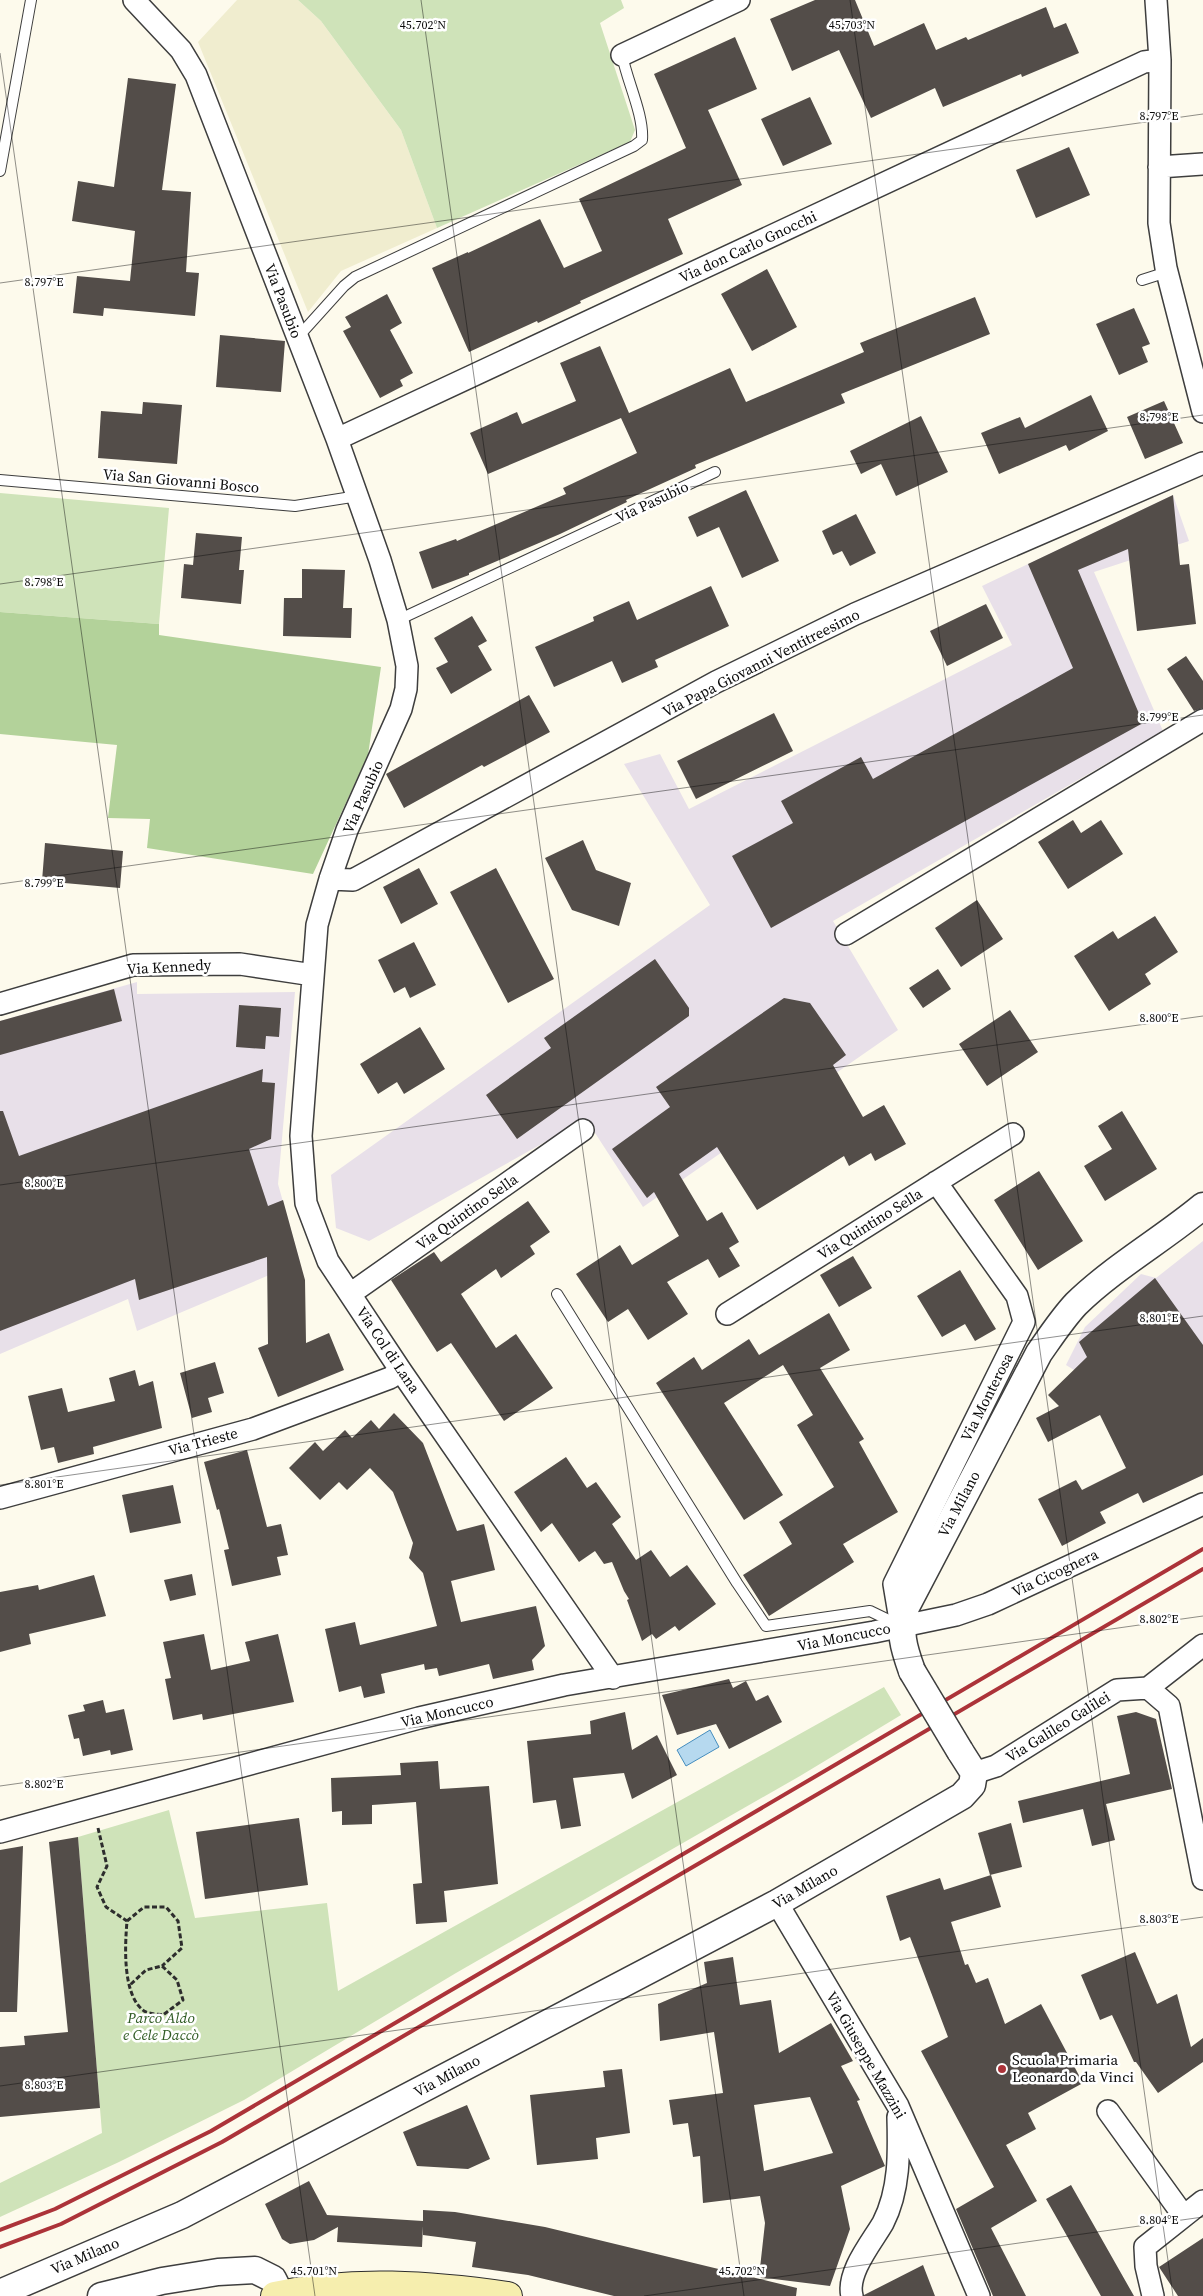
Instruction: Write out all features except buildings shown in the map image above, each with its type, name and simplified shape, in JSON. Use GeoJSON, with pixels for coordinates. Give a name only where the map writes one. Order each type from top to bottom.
{"type":"FeatureCollection","features":[{"type":"Feature","properties":{"kind":"main road"},"geometry":{"type":"LineString","coordinates":[[278,2295],[334,2288],[397,2284],[450,2292],[508,2296]]}},
{"type":"Feature","properties":{"kind":"street","name":"Via Pasubio"},"geometry":{"type":"LineString","coordinates":[[134,0],[181,50],[196,75],[358,496],[398,620],[407,666],[402,702],[347,830],[330,879],[317,926],[313,975]]}},
{"type":"Feature","properties":{"kind":"street"},"geometry":{"type":"LineString","coordinates":[[622,56],[739,0]]}},
{"type":"Feature","properties":{"kind":"street"},"geometry":{"type":"LineString","coordinates":[[1156,0],[1160,60],[1160,223],[1167,272],[1196,354],[1203,412]]}},
{"type":"Feature","properties":{"kind":"street","name":"Via don Carlo Gnocchi"},"geometry":{"type":"LineString","coordinates":[[337,439],[1135,66],[1144,62],[1160,60]]}},
{"type":"Feature","properties":{"kind":"street"},"geometry":{"type":"LineString","coordinates":[[1159,167],[1203,164]]}},
{"type":"Feature","properties":{"kind":"street","name":"Via Papa Giovanni Ventitreesimo"},"geometry":{"type":"LineString","coordinates":[[330,879],[353,880],[716,682],[855,614],[1203,463]]}},
{"type":"Feature","properties":{"kind":"street"},"geometry":{"type":"LineString","coordinates":[[846,934],[1203,720]]}},
{"type":"Feature","properties":{"kind":"street","name":"Via Kennedy"},"geometry":{"type":"LineString","coordinates":[[0,1004],[133,965],[240,964],[313,975]]}},
{"type":"Feature","properties":{"kind":"street","name":"Via Col di Lana"},"geometry":{"type":"LineString","coordinates":[[313,975],[301,1136],[306,1203],[328,1261],[401,1371],[614,1678]]}},
{"type":"Feature","properties":{"kind":"street","name":"Via Quintino Sella"},"geometry":{"type":"LineString","coordinates":[[350,1294],[583,1130]]}},
{"type":"Feature","properties":{"kind":"street","name":"Via Quintino Sella"},"geometry":{"type":"LineString","coordinates":[[727,1314],[1013,1134]]}},
{"type":"Feature","properties":{"kind":"street","name":"Via Monterosa"},"geometry":{"type":"LineString","coordinates":[[901,1626],[894,1584],[1024,1322],[1017,1296],[936,1182]]}},
{"type":"Feature","properties":{"kind":"street","name":"Via Milano"},"geometry":{"type":"LineString","coordinates":[[0,2293],[182,2215],[777,1904],[962,1796],[972,1785],[974,1773],[912,1671],[903,1647],[901,1626],[906,1607],[1040,1353],[1056,1328],[1076,1304],[1101,1283],[1198,1214]]}},
{"type":"Feature","properties":{"kind":"street","name":"Via Trieste"},"geometry":{"type":"LineString","coordinates":[[0,1498],[253,1429],[390,1378],[401,1371]]}},
{"type":"Feature","properties":{"kind":"street","name":"Via Cicognera"},"geometry":{"type":"LineString","coordinates":[[901,1626],[956,1614],[988,1604],[1203,1504]]}},
{"type":"Feature","properties":{"kind":"street","name":"Via Moncucco"},"geometry":{"type":"LineString","coordinates":[[0,1832],[419,1718],[564,1685],[614,1678],[901,1626]]}},
{"type":"Feature","properties":{"kind":"street"},"geometry":{"type":"LineString","coordinates":[[1203,1645],[1148,1688],[1169,1706],[1203,1879]]}},
{"type":"Feature","properties":{"kind":"street","name":"Via Galileo Galilei"},"geometry":{"type":"LineString","coordinates":[[974,1773],[996,1766],[1117,1690],[1148,1688]]}},
{"type":"Feature","properties":{"kind":"street","name":"Via Giuseppe Mazzini"},"geometry":{"type":"LineString","coordinates":[[777,1904],[898,2106],[979,2296]]}},
{"type":"Feature","properties":{"kind":"street"},"geometry":{"type":"LineString","coordinates":[[852,2296],[851,2292],[856,2269],[883,2222],[895,2192],[899,2154],[898,2106]]}},
{"type":"Feature","properties":{"kind":"street"},"geometry":{"type":"LineString","coordinates":[[1108,2110],[1182,2215]]}},
{"type":"Feature","properties":{"kind":"street"},"geometry":{"type":"LineString","coordinates":[[1153,2296],[1146,2266],[1145,2247],[1182,2215],[1203,2200]]}},
{"type":"Feature","properties":{"kind":"street"},"geometry":{"type":"LineString","coordinates":[[101,2296],[171,2280],[218,2272],[254,2270],[272,2279],[278,2295]]}},
{"type":"Feature","properties":{"kind":"lane"},"geometry":{"type":"LineString","coordinates":[[0,171],[31,0]]}},
{"type":"Feature","properties":{"kind":"lane"},"geometry":{"type":"LineString","coordinates":[[297,338],[355,278],[634,146],[642,140],[643,129],[622,56]]}},
{"type":"Feature","properties":{"kind":"lane"},"geometry":{"type":"LineString","coordinates":[[1142,280],[1167,272]]}},
{"type":"Feature","properties":{"kind":"lane","name":"Via Pasubio"},"geometry":{"type":"LineString","coordinates":[[398,620],[716,472]]}},
{"type":"Feature","properties":{"kind":"lane","name":"Via San Giovanni Bosco"},"geometry":{"type":"LineString","coordinates":[[0,480],[295,506],[358,496]]}},
{"type":"Feature","properties":{"kind":"lane"},"geometry":{"type":"LineString","coordinates":[[557,1294],[766,1626],[870,1611],[901,1626]]}},
{"type":"Feature","properties":{"kind":"path"},"geometry":{"type":"LineString","coordinates":[[92,1806],[107,1866],[97,1887],[106,1907],[127,1921]]}},
{"type":"Feature","properties":{"kind":"path"},"geometry":{"type":"LineString","coordinates":[[130,1985],[146,1970],[162,1966],[182,1948],[178,1921],[166,1907],[144,1907],[127,1921],[124,1950],[130,1985],[132,1996],[145,2011],[163,2015],[183,2000],[177,1980],[162,1966]]}},
{"type":"Feature","properties":{"kind":"shaded area"},"geometry":{"type":"Polygon","coordinates":[[[237,0],[298,0],[321,21],[401,130],[437,228],[341,271],[308,312],[198,42],[237,0]]]}},
{"type":"Feature","properties":{"kind":"shaded area"},"geometry":{"type":"Polygon","coordinates":[[[1173,495],[1189,541],[1094,572],[1163,731],[833,921],[898,1030],[643,1207],[586,1119],[369,1241],[336,1228],[331,1175],[710,905],[624,764],[660,754],[689,809],[1012,645],[982,586],[1173,495]]]}},
{"type":"Feature","properties":{"kind":"shaded area"},"geometry":{"type":"Polygon","coordinates":[[[137,982],[137,994],[295,992],[278,1184],[300,1262],[137,1331],[128,1299],[0,1354],[0,1021],[137,982]]]}},
{"type":"Feature","properties":{"kind":"shaded area"},"geometry":{"type":"Polygon","coordinates":[[[1203,1241],[1203,1475],[1143,1503],[1082,1375],[1066,1365],[1085,1327],[1141,1274],[1156,1278],[1203,1241]]]}},
{"type":"Feature","properties":{"kind":"green space"},"geometry":{"type":"Polygon","coordinates":[[[298,0],[621,0],[624,8],[600,23],[635,130],[630,142],[437,228],[401,130],[321,21],[298,0]]]}},
{"type":"Feature","properties":{"kind":"green space"},"geometry":{"type":"Polygon","coordinates":[[[0,493],[169,508],[159,624],[0,612],[0,493]]]}},
{"type":"Feature","properties":{"kind":"green space"},"geometry":{"type":"Polygon","coordinates":[[[0,612],[159,624],[159,635],[381,667],[368,755],[313,874],[147,848],[150,819],[108,818],[117,745],[0,734],[0,612]]]}},
{"type":"Feature","properties":{"kind":"green space","name":"Parco Aldo e Cele Daccò"},"geometry":{"type":"Polygon","coordinates":[[[884,1687],[901,1715],[800,1776],[456,1973],[244,2100],[119,2162],[0,2217],[0,2183],[102,2133],[78,1837],[169,1810],[195,1918],[327,1903],[338,1991],[884,1687]]]}},
{"type":"Feature","properties":{"kind":"water"},"geometry":{"type":"Polygon","coordinates":[[[710,1730],[719,1747],[686,1766],[677,1750],[710,1730]]]}},
{"type":"Feature","properties":{"kind":"railway"},"geometry":{"type":"LineString","coordinates":[[0,2230],[55,2209],[211,2131],[1203,1549]]}},
{"type":"Feature","properties":{"kind":"railway"},"geometry":{"type":"LineString","coordinates":[[0,2247],[61,2224],[222,2142],[1203,1569]]}},
{"type":"Feature","properties":{"kind":"place","name":"Scuola Primaria Leonardo da Vinci"},"geometry":{"type":"Point","coordinates":[1002,2069]}}]}
